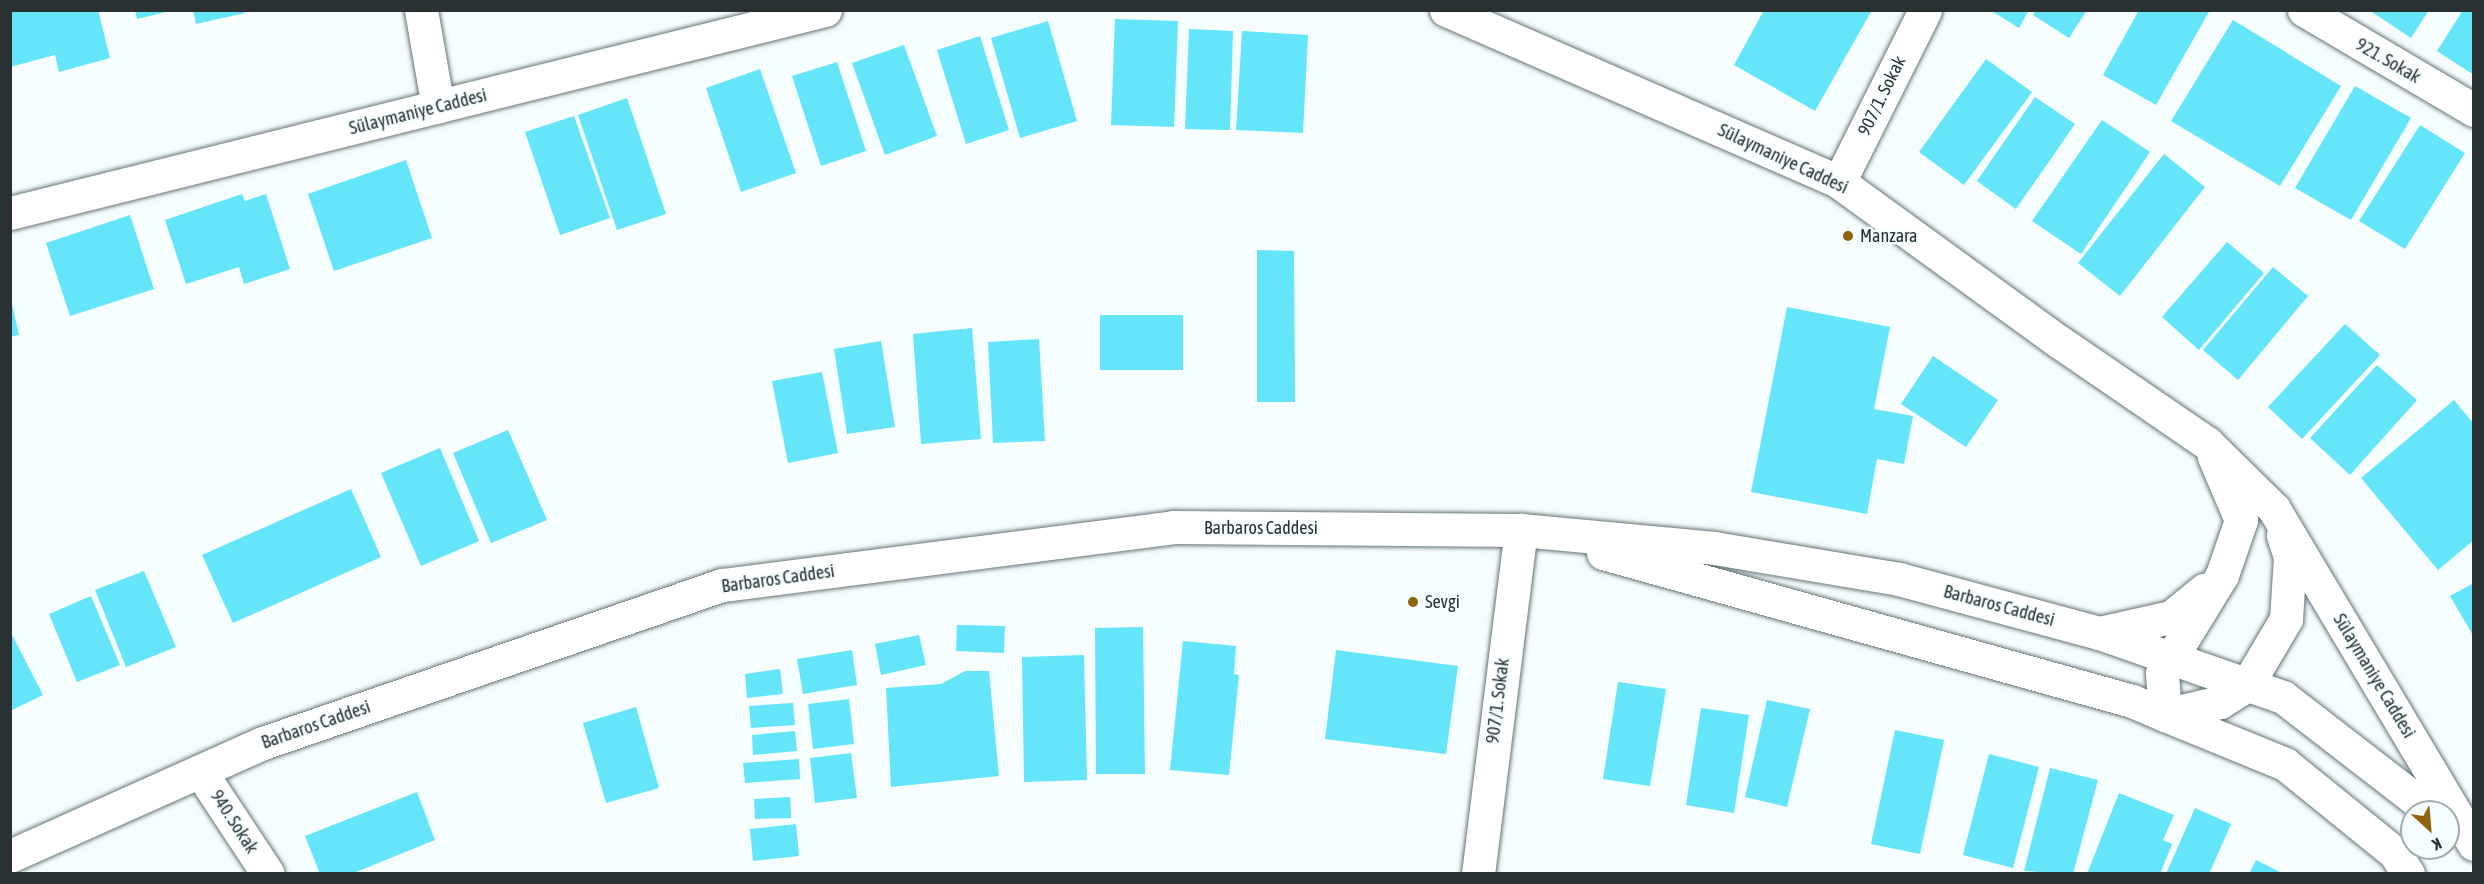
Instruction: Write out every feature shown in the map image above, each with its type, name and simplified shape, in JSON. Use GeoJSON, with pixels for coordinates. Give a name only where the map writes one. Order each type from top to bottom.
{"type":"FeatureCollection","features":[{"type":"Feature","properties":{"kind":"street"},"geometry":{"type":"LineString","coordinates":[[420,10],[438,107]]}},
{"type":"Feature","properties":{"kind":"street","name":"Sülaymaniye Caddesi"},"geometry":{"type":"LineString","coordinates":[[10,213],[825,10]]}},
{"type":"Feature","properties":{"kind":"street","name":"Sülaymaniye Caddesi"},"geometry":{"type":"LineString","coordinates":[[1446,10],[1839,182],[2207,443],[2274,509],[2474,844]]}},
{"type":"Feature","properties":{"kind":"street","name":"907/1. Sokak"},"geometry":{"type":"LineString","coordinates":[[1839,182],[1924,10]]}},
{"type":"Feature","properties":{"kind":"street","name":"921. Sokak"},"geometry":{"type":"LineString","coordinates":[[2304,10],[2474,110]]}},
{"type":"Feature","properties":{"kind":"street"},"geometry":{"type":"LineString","coordinates":[[2165,715],[2162,673],[2222,575],[2241,520],[2207,443]]}},
{"type":"Feature","properties":{"kind":"street","name":"Sülaymaniye Caddesi"},"geometry":{"type":"LineString","coordinates":[[2165,715],[2220,702],[2247,685],[2286,619],[2290,557],[2274,509]]}},
{"type":"Feature","properties":{"kind":"street","name":"Barbaros Caddesi"},"geometry":{"type":"LineString","coordinates":[[10,856],[263,743],[723,585],[1173,528],[1521,530],[1714,548],[1899,579],[2099,633],[2283,697],[2416,800]]}},
{"type":"Feature","properties":{"kind":"street","name":"907/1. Sokak"},"geometry":{"type":"LineString","coordinates":[[1478,873],[1521,530]]}},
{"type":"Feature","properties":{"kind":"street","name":"Barbaros Caddesi"},"geometry":{"type":"LineString","coordinates":[[1521,530],[2132,701],[2285,764],[2395,854],[2408,873]]}},
{"type":"Feature","properties":{"kind":"street"},"geometry":{"type":"LineString","coordinates":[[2099,633],[2171,617],[2222,575]]}},
{"type":"Feature","properties":{"kind":"street","name":"940. Sokak"},"geometry":{"type":"LineString","coordinates":[[200,771],[268,873]]}},
{"type":"Feature","properties":{"kind":"street"},"geometry":{"type":"LineString","coordinates":[[2460,834],[2474,844]]}},
{"type":"Feature","properties":{"kind":"building"},"geometry":{"type":"Polygon","coordinates":[[[10,10],[98,10],[110,58],[59,72],[55,55],[10,67],[10,10]]]}},
{"type":"Feature","properties":{"kind":"building"},"geometry":{"type":"Polygon","coordinates":[[[135,10],[170,10],[170,11],[137,19],[135,10]]]}},
{"type":"Feature","properties":{"kind":"building"},"geometry":{"type":"Polygon","coordinates":[[[193,10],[244,10],[245,13],[196,24],[193,10]]]}},
{"type":"Feature","properties":{"kind":"building"},"geometry":{"type":"Polygon","coordinates":[[[1764,10],[1872,10],[1815,111],[1734,65],[1764,10]]]}},
{"type":"Feature","properties":{"kind":"building"},"geometry":{"type":"Polygon","coordinates":[[[1990,10],[2029,10],[2019,28],[1990,10]]]}},
{"type":"Feature","properties":{"kind":"building"},"geometry":{"type":"Polygon","coordinates":[[[2036,10],[2087,10],[2069,38],[2033,15],[2036,10]]]}},
{"type":"Feature","properties":{"kind":"building"},"geometry":{"type":"Polygon","coordinates":[[[2139,10],[2210,10],[2156,105],[2103,75],[2139,10]]]}},
{"type":"Feature","properties":{"kind":"building"},"geometry":{"type":"Polygon","coordinates":[[[2369,10],[2429,10],[2411,38],[2369,10]]]}},
{"type":"Feature","properties":{"kind":"building"},"geometry":{"type":"Polygon","coordinates":[[[2463,10],[2474,10],[2474,75],[2437,51],[2463,10]]]}},
{"type":"Feature","properties":{"kind":"building"},"geometry":{"type":"Polygon","coordinates":[[[1115,19],[1178,21],[1174,127],[1111,125],[1115,19]]]}},
{"type":"Feature","properties":{"kind":"building"},"geometry":{"type":"Polygon","coordinates":[[[2233,20],[2341,86],[2280,186],[2171,121],[2233,20]]]}},
{"type":"Feature","properties":{"kind":"building"},"geometry":{"type":"Polygon","coordinates":[[[1048,21],[1077,121],[1020,138],[991,38],[1048,21]]]}},
{"type":"Feature","properties":{"kind":"building"},"geometry":{"type":"Polygon","coordinates":[[[1189,29],[1233,31],[1230,130],[1185,129],[1189,29]]]}},
{"type":"Feature","properties":{"kind":"building"},"geometry":{"type":"Polygon","coordinates":[[[1242,31],[1308,35],[1303,133],[1236,130],[1242,31]]]}},
{"type":"Feature","properties":{"kind":"building"},"geometry":{"type":"Polygon","coordinates":[[[980,36],[1009,130],[966,144],[937,50],[980,36]]]}},
{"type":"Feature","properties":{"kind":"building"},"geometry":{"type":"Polygon","coordinates":[[[904,45],[937,136],[885,155],[852,63],[904,45]]]}},
{"type":"Feature","properties":{"kind":"building"},"geometry":{"type":"Polygon","coordinates":[[[1986,59],[2032,92],[1964,185],[1919,152],[1986,59]]]}},
{"type":"Feature","properties":{"kind":"building"},"geometry":{"type":"Polygon","coordinates":[[[837,62],[866,151],[821,166],[792,76],[837,62]]]}},
{"type":"Feature","properties":{"kind":"building"},"geometry":{"type":"Polygon","coordinates":[[[760,69],[796,173],[741,192],[706,88],[760,69]]]}},
{"type":"Feature","properties":{"kind":"building"},"geometry":{"type":"Polygon","coordinates":[[[2355,86],[2411,118],[2351,220],[2295,188],[2355,86]]]}},
{"type":"Feature","properties":{"kind":"building"},"geometry":{"type":"Polygon","coordinates":[[[2035,97],[2075,124],[2016,209],[1977,181],[2035,97]]]}},
{"type":"Feature","properties":{"kind":"building"},"geometry":{"type":"Polygon","coordinates":[[[627,98],[666,214],[617,230],[578,115],[627,98]]]}},
{"type":"Feature","properties":{"kind":"building"},"geometry":{"type":"Polygon","coordinates":[[[574,116],[610,218],[560,235],[525,132],[574,116]]]}},
{"type":"Feature","properties":{"kind":"building"},"geometry":{"type":"Polygon","coordinates":[[[2102,120],[2150,152],[2081,254],[2032,221],[2102,120]]]}},
{"type":"Feature","properties":{"kind":"building"},"geometry":{"type":"Polygon","coordinates":[[[2420,125],[2465,153],[2405,249],[2359,221],[2420,125]]]}},
{"type":"Feature","properties":{"kind":"building"},"geometry":{"type":"Polygon","coordinates":[[[2164,154],[2205,187],[2120,296],[2078,263],[2164,154]]]}},
{"type":"Feature","properties":{"kind":"building"},"geometry":{"type":"Polygon","coordinates":[[[406,160],[432,238],[334,271],[308,194],[406,160]]]}},
{"type":"Feature","properties":{"kind":"building"},"geometry":{"type":"Polygon","coordinates":[[[242,194],[245,201],[266,194],[290,269],[244,284],[239,267],[186,284],[165,220],[242,194]]]}},
{"type":"Feature","properties":{"kind":"building"},"geometry":{"type":"Polygon","coordinates":[[[130,215],[154,289],[70,316],[46,243],[130,215]]]}},
{"type":"Feature","properties":{"kind":"building"},"geometry":{"type":"Polygon","coordinates":[[[2227,242],[2264,273],[2199,350],[2162,317],[2227,242]]]}},
{"type":"Feature","properties":{"kind":"building"},"geometry":{"type":"Polygon","coordinates":[[[1257,250],[1294,251],[1295,402],[1257,402],[1257,250]]]}},
{"type":"Feature","properties":{"kind":"building"},"geometry":{"type":"Polygon","coordinates":[[[2273,267],[2308,296],[2238,380],[2203,350],[2273,267]]]}},
{"type":"Feature","properties":{"kind":"building"},"geometry":{"type":"Polygon","coordinates":[[[10,294],[19,335],[10,337],[10,294]]]}},
{"type":"Feature","properties":{"kind":"building"},"geometry":{"type":"Polygon","coordinates":[[[1787,307],[1890,327],[1874,409],[1913,416],[1904,464],[1877,459],[1867,514],[1751,492],[1787,307]]]}},
{"type":"Feature","properties":{"kind":"building"},"geometry":{"type":"Polygon","coordinates":[[[1100,315],[1183,315],[1183,370],[1100,370],[1100,315]]]}},
{"type":"Feature","properties":{"kind":"building"},"geometry":{"type":"Polygon","coordinates":[[[2345,324],[2380,355],[2302,439],[2268,407],[2345,324]]]}},
{"type":"Feature","properties":{"kind":"building"},"geometry":{"type":"Polygon","coordinates":[[[972,328],[981,439],[921,444],[913,334],[972,328]]]}},
{"type":"Feature","properties":{"kind":"building"},"geometry":{"type":"Polygon","coordinates":[[[1039,339],[1045,441],[993,443],[988,342],[1039,339]]]}},
{"type":"Feature","properties":{"kind":"building"},"geometry":{"type":"Polygon","coordinates":[[[881,341],[895,427],[847,434],[834,349],[881,341]]]}},
{"type":"Feature","properties":{"kind":"building"},"geometry":{"type":"Polygon","coordinates":[[[1933,356],[1998,400],[1966,447],[1901,404],[1933,356]]]}},
{"type":"Feature","properties":{"kind":"building"},"geometry":{"type":"Polygon","coordinates":[[[2377,365],[2417,400],[2350,475],[2310,438],[2377,365]]]}},
{"type":"Feature","properties":{"kind":"building"},"geometry":{"type":"Polygon","coordinates":[[[822,372],[838,453],[788,463],[772,381],[822,372]]]}},
{"type":"Feature","properties":{"kind":"building"},"geometry":{"type":"Polygon","coordinates":[[[2454,400],[2474,424],[2474,540],[2438,570],[2361,478],[2454,400]]]}},
{"type":"Feature","properties":{"kind":"building"},"geometry":{"type":"Polygon","coordinates":[[[508,430],[547,520],[491,543],[453,453],[508,430]]]}},
{"type":"Feature","properties":{"kind":"building"},"geometry":{"type":"Polygon","coordinates":[[[440,448],[479,541],[421,566],[381,473],[440,448]]]}},
{"type":"Feature","properties":{"kind":"building"},"geometry":{"type":"Polygon","coordinates":[[[351,489],[381,557],[233,623],[202,555],[351,489]]]}},
{"type":"Feature","properties":{"kind":"building"},"geometry":{"type":"Polygon","coordinates":[[[144,571],[176,647],[126,667],[95,590],[144,571]]]}},
{"type":"Feature","properties":{"kind":"building"},"geometry":{"type":"Polygon","coordinates":[[[2474,583],[2474,637],[2450,596],[2474,583]]]}},
{"type":"Feature","properties":{"kind":"building"},"geometry":{"type":"Polygon","coordinates":[[[91,596],[120,665],[77,682],[49,614],[91,596]]]}},
{"type":"Feature","properties":{"kind":"building"},"geometry":{"type":"Polygon","coordinates":[[[957,625],[1005,626],[1004,653],[956,651],[957,625]]]}},
{"type":"Feature","properties":{"kind":"building"},"geometry":{"type":"Polygon","coordinates":[[[1143,627],[1145,774],[1096,774],[1095,628],[1143,627]]]}},
{"type":"Feature","properties":{"kind":"building"},"geometry":{"type":"Polygon","coordinates":[[[10,631],[43,695],[10,711],[10,631]]]}},
{"type":"Feature","properties":{"kind":"building"},"geometry":{"type":"Polygon","coordinates":[[[919,635],[926,665],[881,675],[875,644],[919,635]]]}},
{"type":"Feature","properties":{"kind":"building"},"geometry":{"type":"Polygon","coordinates":[[[1183,641],[1236,646],[1234,674],[1239,675],[1229,775],[1170,770],[1183,641]]]}},
{"type":"Feature","properties":{"kind":"building"},"geometry":{"type":"Polygon","coordinates":[[[852,650],[857,685],[803,694],[797,659],[852,650]]]}},
{"type":"Feature","properties":{"kind":"building"},"geometry":{"type":"Polygon","coordinates":[[[1336,650],[1458,666],[1446,754],[1325,739],[1336,650]]]}},
{"type":"Feature","properties":{"kind":"building"},"geometry":{"type":"Polygon","coordinates":[[[1084,655],[1087,780],[1024,782],[1022,657],[1084,655]]]}},
{"type":"Feature","properties":{"kind":"building"},"geometry":{"type":"Polygon","coordinates":[[[780,669],[783,694],[747,698],[745,674],[780,669]]]}},
{"type":"Feature","properties":{"kind":"building"},"geometry":{"type":"Polygon","coordinates":[[[965,671],[989,671],[999,776],[891,787],[886,688],[941,684],[965,671]]]}},
{"type":"Feature","properties":{"kind":"building"},"geometry":{"type":"Polygon","coordinates":[[[1618,682],[1666,689],[1650,786],[1603,779],[1618,682]]]}},
{"type":"Feature","properties":{"kind":"building"},"geometry":{"type":"Polygon","coordinates":[[[849,699],[854,744],[813,749],[808,704],[849,699]]]}},
{"type":"Feature","properties":{"kind":"building"},"geometry":{"type":"Polygon","coordinates":[[[1767,700],[1810,709],[1787,807],[1745,797],[1767,700]]]}},
{"type":"Feature","properties":{"kind":"building"},"geometry":{"type":"Polygon","coordinates":[[[793,703],[795,725],[751,728],[749,706],[793,703]]]}},
{"type":"Feature","properties":{"kind":"building"},"geometry":{"type":"Polygon","coordinates":[[[636,707],[659,788],[606,803],[583,723],[636,707]]]}},
{"type":"Feature","properties":{"kind":"building"},"geometry":{"type":"Polygon","coordinates":[[[1701,708],[1749,715],[1734,813],[1686,805],[1701,708]]]}},
{"type":"Feature","properties":{"kind":"building"},"geometry":{"type":"Polygon","coordinates":[[[1895,730],[1944,740],[1920,854],[1871,844],[1895,730]]]}},
{"type":"Feature","properties":{"kind":"building"},"geometry":{"type":"Polygon","coordinates":[[[795,731],[797,751],[753,755],[752,735],[795,731]]]}},
{"type":"Feature","properties":{"kind":"building"},"geometry":{"type":"Polygon","coordinates":[[[851,753],[857,798],[815,803],[810,758],[851,753]]]}},
{"type":"Feature","properties":{"kind":"building"},"geometry":{"type":"Polygon","coordinates":[[[1989,754],[2039,767],[2013,868],[1963,855],[1989,754]]]}},
{"type":"Feature","properties":{"kind":"building"},"geometry":{"type":"Polygon","coordinates":[[[799,759],[800,779],[745,783],[743,763],[799,759]]]}},
{"type":"Feature","properties":{"kind":"building"},"geometry":{"type":"Polygon","coordinates":[[[2050,768],[2098,780],[2073,874],[2024,871],[2050,768]]]}},
{"type":"Feature","properties":{"kind":"building"},"geometry":{"type":"Polygon","coordinates":[[[417,792],[435,840],[351,874],[320,874],[305,836],[417,792]]]}},
{"type":"Feature","properties":{"kind":"building"},"geometry":{"type":"Polygon","coordinates":[[[2119,793],[2174,815],[2163,840],[2172,844],[2160,874],[2087,874],[2119,793]]]}},
{"type":"Feature","properties":{"kind":"building"},"geometry":{"type":"Polygon","coordinates":[[[790,797],[791,818],[755,819],[754,799],[790,797]]]}},
{"type":"Feature","properties":{"kind":"building"},"geometry":{"type":"Polygon","coordinates":[[[2195,808],[2231,824],[2209,874],[2166,874],[2195,808]]]}},
{"type":"Feature","properties":{"kind":"building"},"geometry":{"type":"Polygon","coordinates":[[[796,824],[799,856],[753,861],[750,829],[796,824]]]}},
{"type":"Feature","properties":{"kind":"building"},"geometry":{"type":"Polygon","coordinates":[[[2256,860],[2284,874],[2249,874],[2256,860]]]}},
{"type":"Feature","properties":{"kind":"place","name":"Manzara"},"geometry":{"type":"Point","coordinates":[1848,236]}},
{"type":"Feature","properties":{"kind":"place","name":"Sevgi"},"geometry":{"type":"Point","coordinates":[1413,602]}}]}
